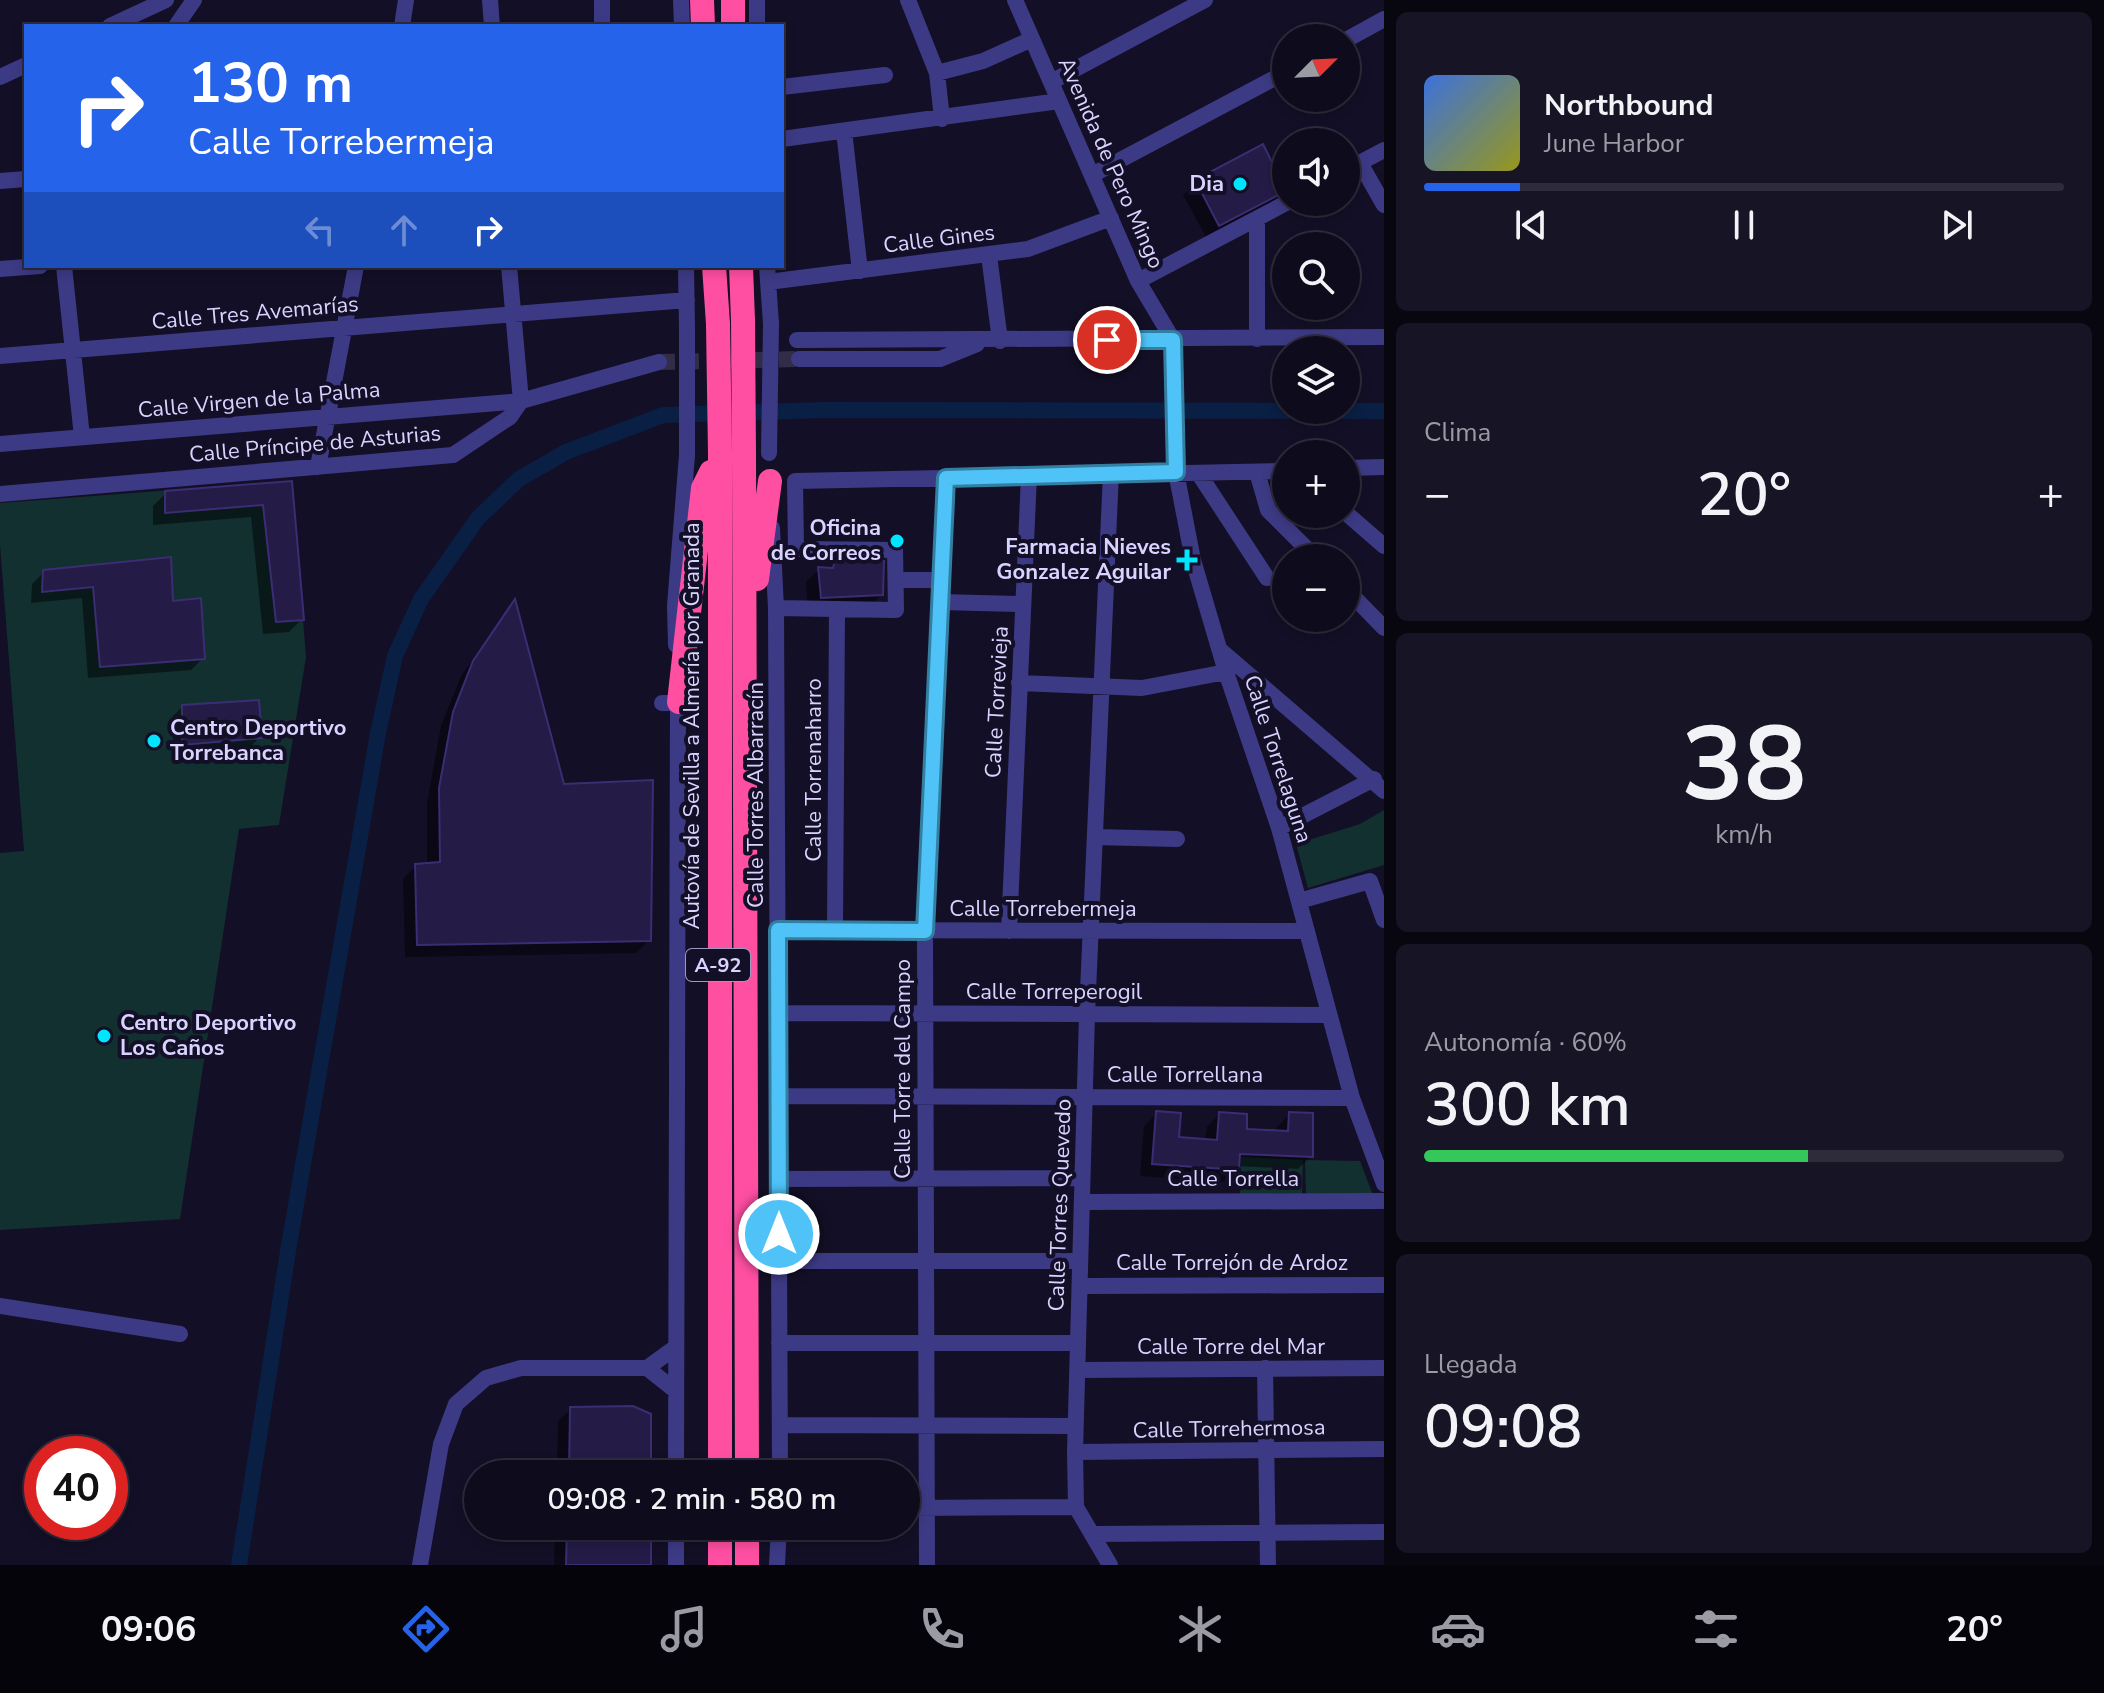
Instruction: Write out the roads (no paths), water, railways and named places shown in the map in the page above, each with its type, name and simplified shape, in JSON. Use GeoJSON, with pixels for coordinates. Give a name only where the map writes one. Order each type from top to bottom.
{"type":"FeatureCollection","features":[{"type":"Feature","properties":{"kind":"highway"},"geometry":{"type":"LineString","coordinates":[[702,0],[703,24]]}},
{"type":"Feature","properties":{"kind":"highway"},"geometry":{"type":"LineString","coordinates":[[733,0],[733,24]]}},
{"type":"Feature","properties":{"kind":"highway","name":"Autovía de Sevilla a Almería por Granada"},"geometry":{"type":"LineString","coordinates":[[714,268],[720,455],[720,1460]]}},
{"type":"Feature","properties":{"kind":"highway","name":"A-92"},"geometry":{"type":"LineString","coordinates":[[741,268],[743,321],[757,453],[745,676],[747,1460]]}},
{"type":"Feature","properties":{"kind":"highway"},"geometry":{"type":"LineString","coordinates":[[670,703],[703,488],[720,455]]}},
{"type":"Feature","properties":{"kind":"highway"},"geometry":{"type":"LineString","coordinates":[[745,676],[782,481]]}},
{"type":"Feature","properties":{"kind":"highway"},"geometry":{"type":"LineString","coordinates":[[720,1540],[720,1565]]}},
{"type":"Feature","properties":{"kind":"highway"},"geometry":{"type":"LineString","coordinates":[[747,1540],[747,1565]]}},
{"type":"Feature","properties":{"kind":"street"},"geometry":{"type":"LineString","coordinates":[[114,24],[166,0]]}},
{"type":"Feature","properties":{"kind":"street"},"geometry":{"type":"LineString","coordinates":[[177,24],[194,0]]}},
{"type":"Feature","properties":{"kind":"street"},"geometry":{"type":"LineString","coordinates":[[402,24],[406,0]]}},
{"type":"Feature","properties":{"kind":"street"},"geometry":{"type":"LineString","coordinates":[[490,0],[492,24]]}},
{"type":"Feature","properties":{"kind":"street"},"geometry":{"type":"LineString","coordinates":[[602,0],[602,24]]}},
{"type":"Feature","properties":{"kind":"street"},"geometry":{"type":"LineString","coordinates":[[681,0],[682,24]]}},
{"type":"Feature","properties":{"kind":"street"},"geometry":{"type":"LineString","coordinates":[[757,0],[757,24]]}},
{"type":"Feature","properties":{"kind":"street"},"geometry":{"type":"LineString","coordinates":[[908,0],[937,73],[942,119]]}},
{"type":"Feature","properties":{"kind":"street","name":"Avenida de Pero Mingo"},"geometry":{"type":"LineString","coordinates":[[1015,0],[1138,281],[1173,340]]}},
{"type":"Feature","properties":{"kind":"street"},"geometry":{"type":"LineString","coordinates":[[1051,82],[1205,0]]}},
{"type":"Feature","properties":{"kind":"street"},"geometry":{"type":"LineString","coordinates":[[1360,32],[1384,19]]}},
{"type":"Feature","properties":{"kind":"street"},"geometry":{"type":"LineString","coordinates":[[937,73],[983,61],[1032,39]]}},
{"type":"Feature","properties":{"kind":"street"},"geometry":{"type":"LineString","coordinates":[[0,77],[24,66]]}},
{"type":"Feature","properties":{"kind":"street"},"geometry":{"type":"LineString","coordinates":[[784,87],[885,75]]}},
{"type":"Feature","properties":{"kind":"street"},"geometry":{"type":"LineString","coordinates":[[1092,175],[1272,79]]}},
{"type":"Feature","properties":{"kind":"street"},"geometry":{"type":"LineString","coordinates":[[784,139],[1059,101]]}},
{"type":"Feature","properties":{"kind":"street"},"geometry":{"type":"LineString","coordinates":[[844,131],[860,271]]}},
{"type":"Feature","properties":{"kind":"street"},"geometry":{"type":"LineString","coordinates":[[1360,163],[1384,150]]}},
{"type":"Feature","properties":{"kind":"street"},"geometry":{"type":"LineString","coordinates":[[1360,176],[1384,205]]}},
{"type":"Feature","properties":{"kind":"street"},"geometry":{"type":"LineString","coordinates":[[0,181],[24,179]]}},
{"type":"Feature","properties":{"kind":"street"},"geometry":{"type":"LineString","coordinates":[[1138,281],[1272,211]]}},
{"type":"Feature","properties":{"kind":"street","name":"Calle Gines"},"geometry":{"type":"LineString","coordinates":[[767,274],[860,271],[1028,249],[1111,218]]}},
{"type":"Feature","properties":{"kind":"street"},"geometry":{"type":"LineString","coordinates":[[1257,219],[1257,339]]}},
{"type":"Feature","properties":{"kind":"street"},"geometry":{"type":"LineString","coordinates":[[989,255],[993,341]]}},
{"type":"Feature","properties":{"kind":"street"},"geometry":{"type":"LineString","coordinates":[[0,269],[24,267]]}},
{"type":"Feature","properties":{"kind":"street"},"geometry":{"type":"LineString","coordinates":[[64,268],[82,437]]}},
{"type":"Feature","properties":{"kind":"street"},"geometry":{"type":"LineString","coordinates":[[318,467],[356,268]]}},
{"type":"Feature","properties":{"kind":"street"},"geometry":{"type":"LineString","coordinates":[[509,268],[521,401]]}},
{"type":"Feature","properties":{"kind":"street"},"geometry":{"type":"LineString","coordinates":[[676,1460],[670,703],[687,455],[686,268]]}},
{"type":"Feature","properties":{"kind":"street","name":"Calle Torres Albarracín"},"geometry":{"type":"LineString","coordinates":[[767,274],[771,324],[757,453],[782,481],[776,608],[780,1460]]}},
{"type":"Feature","properties":{"kind":"street","name":"Calle Tres Avemarías"},"geometry":{"type":"LineString","coordinates":[[0,356],[687,300]]}},
{"type":"Feature","properties":{"kind":"street"},"geometry":{"type":"LineString","coordinates":[[797,340],[1384,337]]}},
{"type":"Feature","properties":{"kind":"street","name":"Calle Torrelaguna"},"geometry":{"type":"LineString","coordinates":[[1173,340],[1176,472],[1193,560],[1226,672],[1279,828],[1352,1098],[1384,1184]]}},
{"type":"Feature","properties":{"kind":"street"},"geometry":{"type":"LineString","coordinates":[[799,359],[940,359],[993,341]]}},
{"type":"Feature","properties":{"kind":"street","name":"Calle Príncipe de Asturias"},"geometry":{"type":"LineString","coordinates":[[0,494],[453,455],[510,417],[521,401],[659,362]]}},
{"type":"Feature","properties":{"kind":"street","name":"Calle Virgen de la Palma"},"geometry":{"type":"LineString","coordinates":[[0,444],[521,401]]}},
{"type":"Feature","properties":{"kind":"street"},"geometry":{"type":"LineString","coordinates":[[1360,468],[1384,467]]}},
{"type":"Feature","properties":{"kind":"street"},"geometry":{"type":"LineString","coordinates":[[776,608],[896,610],[895,550],[796,549],[782,481],[1111,472],[1272,471]]}},
{"type":"Feature","properties":{"kind":"street","name":"Calle Torres Quevedo"},"geometry":{"type":"LineString","coordinates":[[1076,1507],[1075,1426],[1087,1014],[1111,472]]}},
{"type":"Feature","properties":{"kind":"street"},"geometry":{"type":"LineString","coordinates":[[1257,472],[1268,510],[1302,544]]}},
{"type":"Feature","properties":{"kind":"street"},"geometry":{"type":"LineString","coordinates":[[1199,474],[1267,578]]}},
{"type":"Feature","properties":{"kind":"street","name":"Calle Torrevieja"},"geometry":{"type":"LineString","coordinates":[[1009,931],[1029,475]]}},
{"type":"Feature","properties":{"kind":"street","name":"Calle Torre del Campo"},"geometry":{"type":"LineString","coordinates":[[927,1565],[925,931],[946,478]]}},
{"type":"Feature","properties":{"kind":"street"},"geometry":{"type":"LineString","coordinates":[[1360,525],[1384,546]]}},
{"type":"Feature","properties":{"kind":"street"},"geometry":{"type":"LineString","coordinates":[[896,580],[941,580]]}},
{"type":"Feature","properties":{"kind":"street"},"geometry":{"type":"LineString","coordinates":[[940,602],[1023,604]]}},
{"type":"Feature","properties":{"kind":"street"},"geometry":{"type":"LineString","coordinates":[[1360,603],[1384,628]]}},
{"type":"Feature","properties":{"kind":"street","name":"Calle Torrenaharro"},"geometry":{"type":"LineString","coordinates":[[835,931],[837,609]]}},
{"type":"Feature","properties":{"kind":"street"},"geometry":{"type":"LineString","coordinates":[[1219,649],[1379,785],[1279,828]]}},
{"type":"Feature","properties":{"kind":"street"},"geometry":{"type":"LineString","coordinates":[[1019,683],[1142,688],[1226,672]]}},
{"type":"Feature","properties":{"kind":"street"},"geometry":{"type":"LineString","coordinates":[[1095,837],[1177,839]]}},
{"type":"Feature","properties":{"kind":"street"},"geometry":{"type":"LineString","coordinates":[[1299,901],[1370,881],[1384,920]]}},
{"type":"Feature","properties":{"kind":"street","name":"Calle Torrebermeja"},"geometry":{"type":"LineString","coordinates":[[778,930],[1307,931]]}},
{"type":"Feature","properties":{"kind":"street","name":"Calle Torreperogil"},"geometry":{"type":"LineString","coordinates":[[779,1013],[1329,1015]]}},
{"type":"Feature","properties":{"kind":"street","name":"Calle Torrellana"},"geometry":{"type":"LineString","coordinates":[[778,1096],[1352,1098]]}},
{"type":"Feature","properties":{"kind":"street"},"geometry":{"type":"LineString","coordinates":[[779,1179],[1082,1178]]}},
{"type":"Feature","properties":{"kind":"street","name":"Calle Torrella"},"geometry":{"type":"LineString","coordinates":[[1082,1202],[1384,1201]]}},
{"type":"Feature","properties":{"kind":"street"},"geometry":{"type":"LineString","coordinates":[[779,1261],[1080,1261]]}},
{"type":"Feature","properties":{"kind":"street","name":"Calle Torrejón de Ardoz"},"geometry":{"type":"LineString","coordinates":[[1080,1286],[1384,1285]]}},
{"type":"Feature","properties":{"kind":"street"},"geometry":{"type":"LineString","coordinates":[[0,1306],[180,1334]]}},
{"type":"Feature","properties":{"kind":"street"},"geometry":{"type":"LineString","coordinates":[[779,1343],[1078,1343]]}},
{"type":"Feature","properties":{"kind":"street"},"geometry":{"type":"LineString","coordinates":[[420,1565],[441,1444],[456,1404],[486,1378],[521,1368],[647,1368],[676,1347]]}},
{"type":"Feature","properties":{"kind":"street"},"geometry":{"type":"LineString","coordinates":[[647,1368],[676,1391]]}},
{"type":"Feature","properties":{"kind":"street"},"geometry":{"type":"LineString","coordinates":[[1265,1368],[1268,1565]]}},
{"type":"Feature","properties":{"kind":"street","name":"Calle Torre del Mar"},"geometry":{"type":"LineString","coordinates":[[1078,1370],[1384,1368]]}},
{"type":"Feature","properties":{"kind":"street"},"geometry":{"type":"LineString","coordinates":[[780,1425],[1075,1426]]}},
{"type":"Feature","properties":{"kind":"street","name":"Calle Torrehermosa"},"geometry":{"type":"LineString","coordinates":[[1075,1452],[1384,1449]]}},
{"type":"Feature","properties":{"kind":"street"},"geometry":{"type":"LineString","coordinates":[[920,1508],[1076,1507],[1110,1565]]}},
{"type":"Feature","properties":{"kind":"street"},"geometry":{"type":"LineString","coordinates":[[1093,1534],[1384,1532]]}},
{"type":"Feature","properties":{"kind":"street"},"geometry":{"type":"LineString","coordinates":[[676,1540],[676,1565]]}},
{"type":"Feature","properties":{"kind":"street"},"geometry":{"type":"LineString","coordinates":[[777,1565],[778,1540]]}},
{"type":"Feature","properties":{"kind":"waterway"},"geometry":{"type":"LineString","coordinates":[[239,1565],[289,1245],[378,733],[395,656],[421,599],[478,518],[519,479],[566,452],[663,415],[824,410],[1384,411]]}},
{"type":"Feature","properties":{"kind":"tunnel"},"geometry":{"type":"LineString","coordinates":[[659,362],[799,359]]}},
{"type":"Feature","properties":{"kind":"place","name":"Dia"},"geometry":{"type":"Point","coordinates":[1240,184]}},
{"type":"Feature","properties":{"kind":"place","name":"Oficina de Correos"},"geometry":{"type":"Point","coordinates":[897,541]}},
{"type":"Feature","properties":{"kind":"place","name":"Farmacia Nieves Gonzalez Aguilar"},"geometry":{"type":"Point","coordinates":[1187,560]}},
{"type":"Feature","properties":{"kind":"place","name":"Centro Deportivo Torrebanca"},"geometry":{"type":"Point","coordinates":[154,741]}},
{"type":"Feature","properties":{"kind":"place","name":"Centro Deportivo Los Caños"},"geometry":{"type":"Point","coordinates":[104,1036]}}]}
